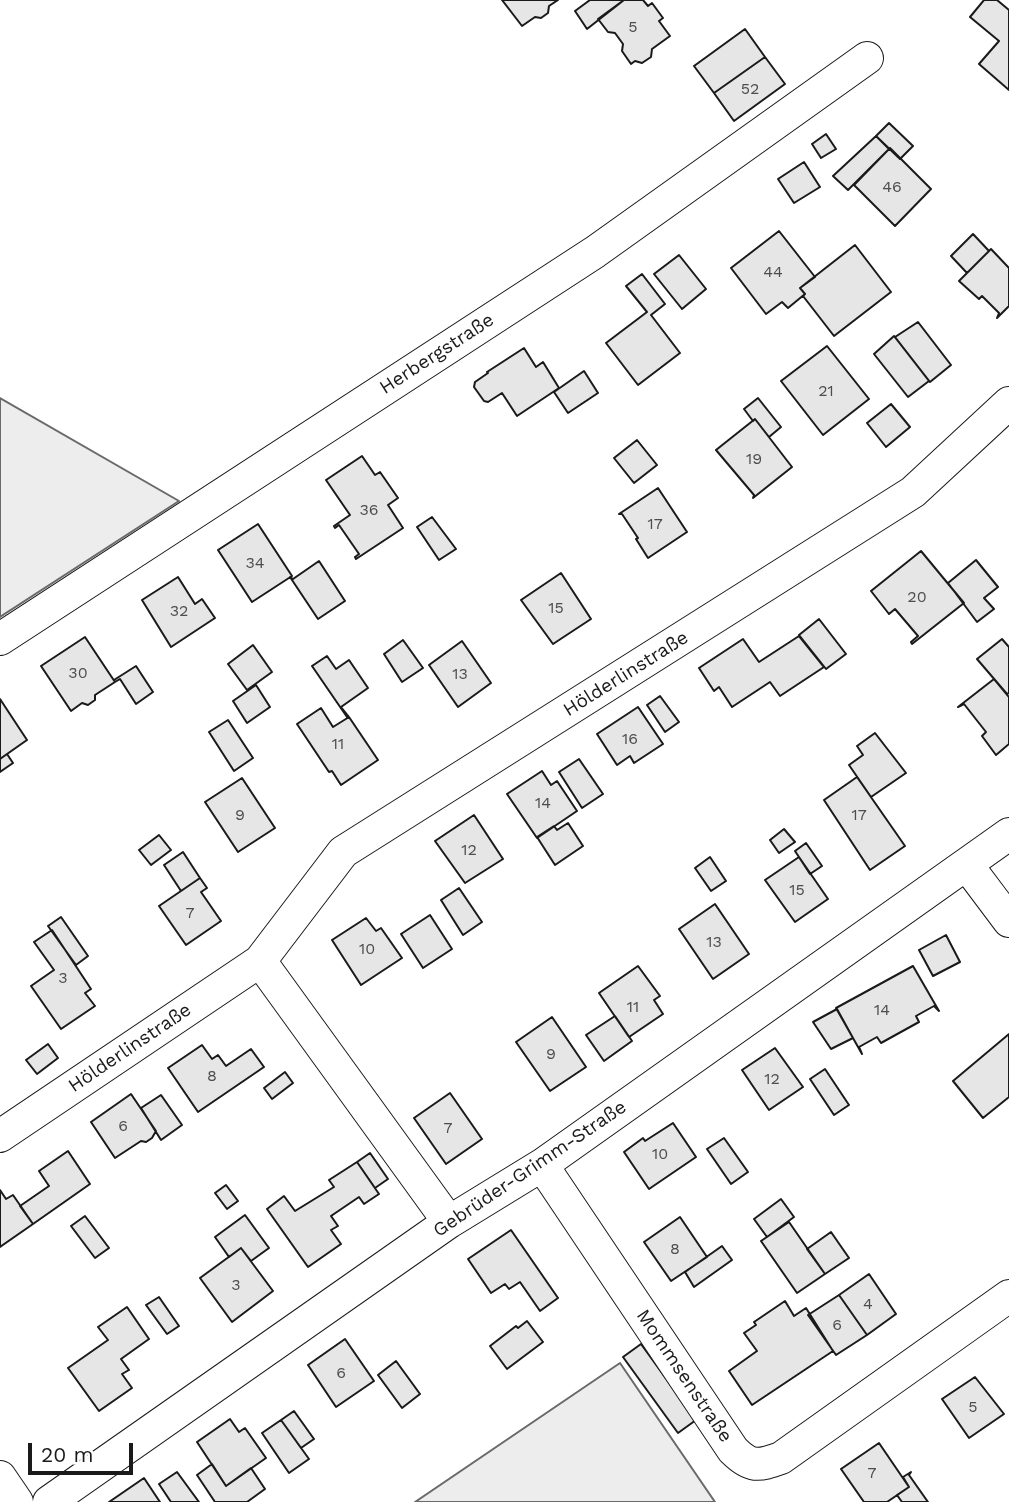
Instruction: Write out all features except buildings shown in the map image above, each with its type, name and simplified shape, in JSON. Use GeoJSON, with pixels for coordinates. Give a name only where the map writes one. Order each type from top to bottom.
{"type":"FeatureCollection","features":[{"type":"Feature","properties":{"kind":"street","name":"Herbergstraße"},"geometry":{"type":"LineString","coordinates":[[0,639],[595,252],[867,58]]}},
{"type":"Feature","properties":{"kind":"street","name":"Hölderlinstraße"},"geometry":{"type":"LineString","coordinates":[[0,1136],[260,961],[343,852],[913,492],[1009,403]]}},
{"type":"Feature","properties":{"kind":"street","name":"Gebrüder-Grimm-Straße"},"geometry":{"type":"LineString","coordinates":[[49,1502],[449,1222],[542,1165],[1009,834]]}},
{"type":"Feature","properties":{"kind":"street"},"geometry":{"type":"LineString","coordinates":[[967,865],[1009,920]]}},
{"type":"Feature","properties":{"kind":"street"},"geometry":{"type":"LineString","coordinates":[[260,961],[449,1222]]}},
{"type":"Feature","properties":{"kind":"street","name":"Mommsenstraße"},"geometry":{"type":"LineString","coordinates":[[542,1165],[733,1450],[745,1461],[761,1465],[781,1458],[1009,1296]]}},
{"type":"Feature","properties":{"kind":"street"},"geometry":{"type":"LineString","coordinates":[[0,1477],[17,1502]]}},
{"type":"Feature","properties":{"kind":"shaded area"},"geometry":{"type":"Polygon","coordinates":[[[0,398],[179,501],[0,617],[0,398]]]}},
{"type":"Feature","properties":{"kind":"shaded area"},"geometry":{"type":"Polygon","coordinates":[[[620,1363],[715,1502],[415,1502],[620,1363]]]}}]}
